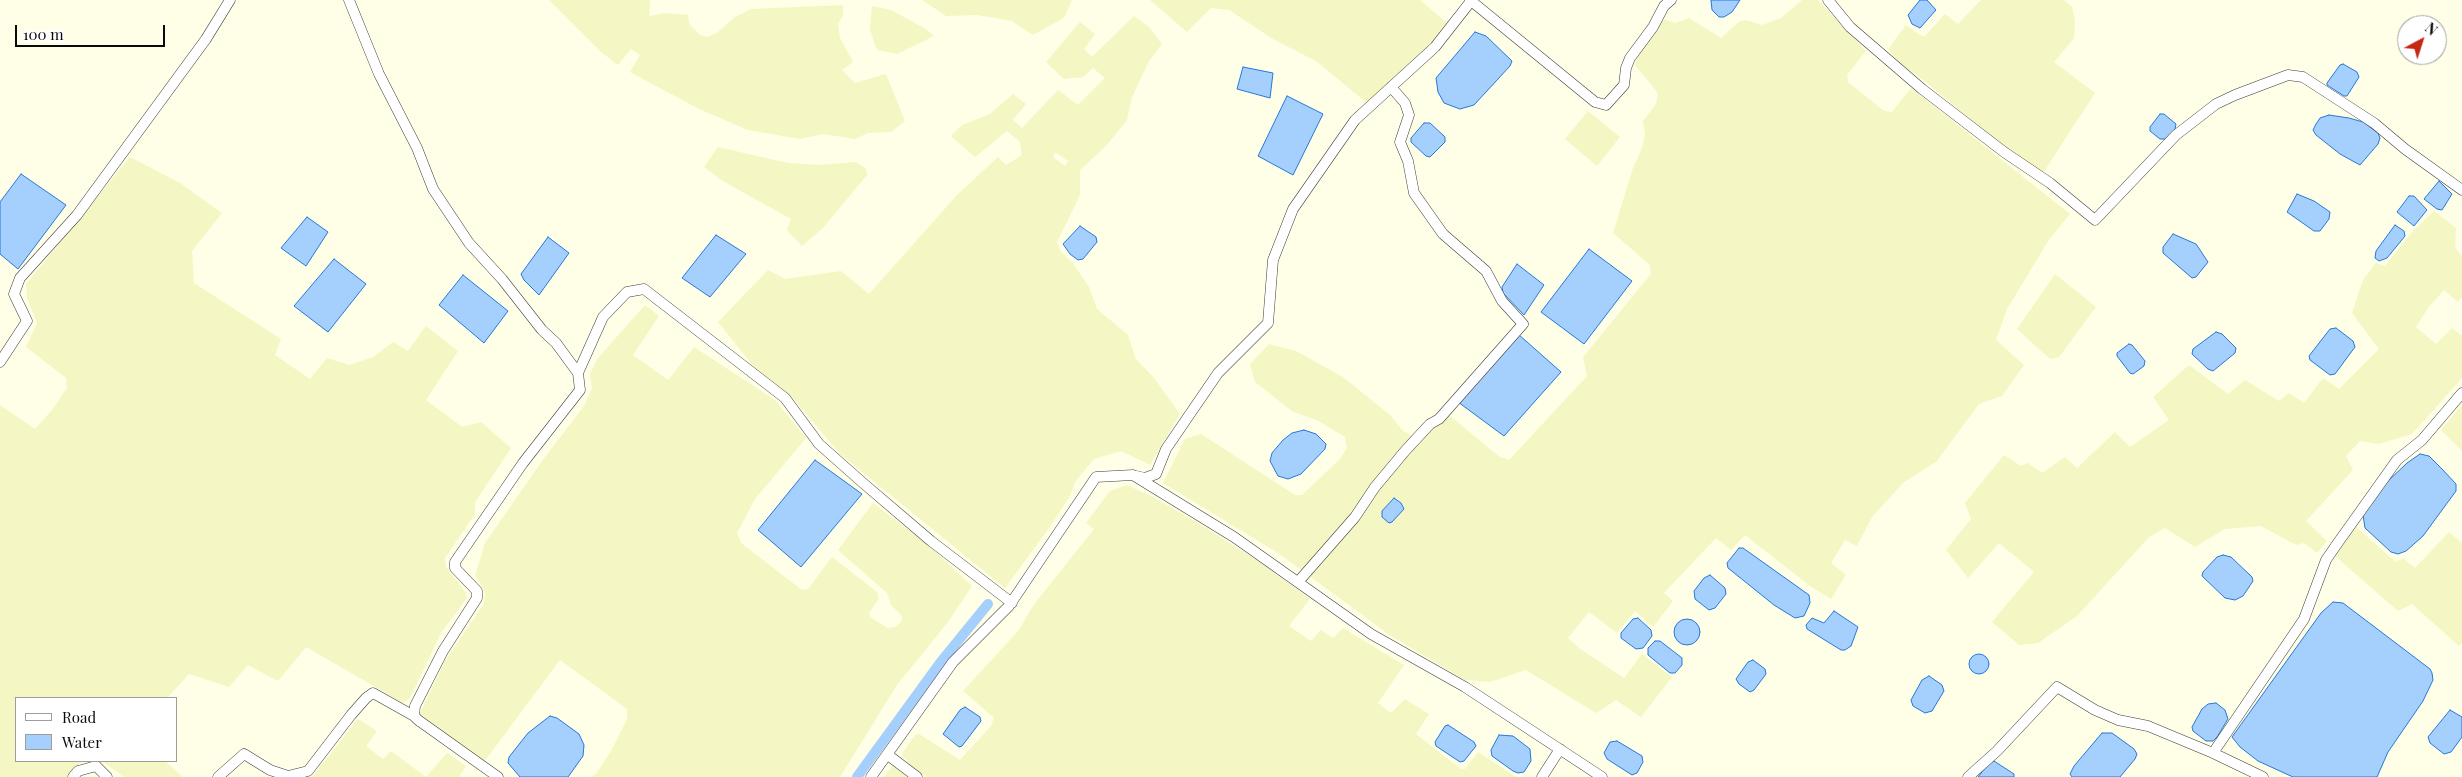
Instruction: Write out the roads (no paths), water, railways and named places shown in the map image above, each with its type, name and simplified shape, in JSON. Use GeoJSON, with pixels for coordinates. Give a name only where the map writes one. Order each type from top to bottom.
{"type":"FeatureCollection","features":[{"type":"Feature","properties":{"kind":"street"},"geometry":{"type":"LineString","coordinates":[[0,362],[27,321],[14,294],[20,278],[77,215],[206,38],[230,0]]}},
{"type":"Feature","properties":{"kind":"street"},"geometry":{"type":"LineString","coordinates":[[350,0],[379,74],[417,148],[433,189],[469,243],[502,279],[542,330],[556,343],[578,373],[580,390],[524,463],[455,562],[455,568],[476,592],[477,598],[442,651],[416,706],[414,716]]}},
{"type":"Feature","properties":{"kind":"street"},"geometry":{"type":"LineString","coordinates":[[871,777],[953,662],[1012,603],[1096,477],[1133,476],[1145,478],[1156,474],[1166,449],[1218,373],[1268,323],[1273,260],[1293,209],[1355,120],[1435,47],[1471,1],[1594,102],[1606,105],[1624,85],[1626,68],[1630,58],[1653,28],[1664,6],[1671,0]]}},
{"type":"Feature","properties":{"kind":"street"},"geometry":{"type":"LineString","coordinates":[[1828,0],[1850,27],[1922,89],[2004,152],[2050,183],[2095,220],[2176,136],[2216,104],[2288,75],[2303,78],[2374,123],[2405,149],[2462,190]]}},
{"type":"Feature","properties":{"kind":"street"},"geometry":{"type":"LineString","coordinates":[[1298,582],[1355,517],[1375,487],[1405,451],[1430,424],[1439,419],[1523,324],[1502,301],[1486,271],[1443,234],[1414,193],[1408,160],[1400,142],[1409,115],[1405,103],[1391,87]]}},
{"type":"Feature","properties":{"kind":"street"},"geometry":{"type":"LineString","coordinates":[[578,373],[602,318],[627,292],[644,289],[785,398],[819,444],[931,541],[1012,603]]}},
{"type":"Feature","properties":{"kind":"street"},"geometry":{"type":"LineString","coordinates":[[2213,753],[2304,619],[2326,560],[2336,544],[2398,460],[2422,440],[2462,393]]}},
{"type":"Feature","properties":{"kind":"street"},"geometry":{"type":"LineString","coordinates":[[1133,476],[1234,537],[1371,634],[1465,687],[1602,777]]}},
{"type":"Feature","properties":{"kind":"street"},"geometry":{"type":"LineString","coordinates":[[1968,777],[1997,751],[2057,687],[2095,710],[2118,720],[2148,726],[2213,753],[2263,777]]}},
{"type":"Feature","properties":{"kind":"street"},"geometry":{"type":"LineString","coordinates":[[218,777],[244,754],[270,770],[288,776],[308,771],[351,715],[373,693],[414,716],[498,777]]}},
{"type":"Feature","properties":{"kind":"street"},"geometry":{"type":"LineString","coordinates":[[1542,777],[1560,749]]}},
{"type":"Feature","properties":{"kind":"street"},"geometry":{"type":"LineString","coordinates":[[888,755],[918,777]]}},
{"type":"Feature","properties":{"kind":"street"},"geometry":{"type":"LineString","coordinates":[[73,777],[78,771],[96,766],[106,777]]}},
{"type":"Feature","properties":{"kind":"water"},"geometry":{"type":"Polygon","coordinates":[[[1711,0],[1740,0],[1732,12],[1724,17],[1719,17],[1712,10],[1711,0]]]}},
{"type":"Feature","properties":{"kind":"water"},"geometry":{"type":"Polygon","coordinates":[[[1920,0],[1927,0],[1936,10],[1920,28],[1912,24],[1908,15],[1920,0]]]}},
{"type":"Feature","properties":{"kind":"water"},"geometry":{"type":"Polygon","coordinates":[[[1475,32],[1486,36],[1512,61],[1510,66],[1474,105],[1460,109],[1444,103],[1438,92],[1436,78],[1475,32]]]}},
{"type":"Feature","properties":{"kind":"water"},"geometry":{"type":"Polygon","coordinates":[[[2343,64],[2357,72],[2359,77],[2347,96],[2327,85],[2340,65],[2343,64]]]}},
{"type":"Feature","properties":{"kind":"water"},"geometry":{"type":"Polygon","coordinates":[[[1243,67],[1273,73],[1270,98],[1237,89],[1243,67]]]}},
{"type":"Feature","properties":{"kind":"water"},"geometry":{"type":"Polygon","coordinates":[[[1287,96],[1323,114],[1293,175],[1258,156],[1287,96]]]}},
{"type":"Feature","properties":{"kind":"water"},"geometry":{"type":"Polygon","coordinates":[[[2160,114],[2164,114],[2176,124],[2175,129],[2165,139],[2160,139],[2150,131],[2150,127],[2160,114]]]}},
{"type":"Feature","properties":{"kind":"water"},"geometry":{"type":"Polygon","coordinates":[[[2329,115],[2363,122],[2378,133],[2380,138],[2378,144],[2360,165],[2340,154],[2316,135],[2313,130],[2316,124],[2320,118],[2329,115]]]}},
{"type":"Feature","properties":{"kind":"water"},"geometry":{"type":"Polygon","coordinates":[[[1424,123],[1430,123],[1445,137],[1445,142],[1430,157],[1426,156],[1411,142],[1411,138],[1424,123]]]}},
{"type":"Feature","properties":{"kind":"water"},"geometry":{"type":"Polygon","coordinates":[[[21,174],[66,205],[18,269],[0,254],[0,202],[21,174]]]}},
{"type":"Feature","properties":{"kind":"water"},"geometry":{"type":"Polygon","coordinates":[[[2439,181],[2452,194],[2442,210],[2437,209],[2424,199],[2439,181]]]}},
{"type":"Feature","properties":{"kind":"water"},"geometry":{"type":"Polygon","coordinates":[[[2297,194],[2314,201],[2330,212],[2329,219],[2320,231],[2314,231],[2287,212],[2297,194]]]}},
{"type":"Feature","properties":{"kind":"water"},"geometry":{"type":"Polygon","coordinates":[[[2409,196],[2414,196],[2427,210],[2414,226],[2397,212],[2409,196]]]}},
{"type":"Feature","properties":{"kind":"water"},"geometry":{"type":"Polygon","coordinates":[[[307,217],[328,232],[306,266],[281,248],[307,217]]]}},
{"type":"Feature","properties":{"kind":"water"},"geometry":{"type":"Polygon","coordinates":[[[2395,225],[2404,231],[2405,236],[2387,258],[2379,261],[2375,258],[2376,251],[2395,225]]]}},
{"type":"Feature","properties":{"kind":"water"},"geometry":{"type":"Polygon","coordinates":[[[1080,226],[1096,237],[1097,242],[1083,259],[1078,260],[1070,254],[1063,244],[1080,226]]]}},
{"type":"Feature","properties":{"kind":"water"},"geometry":{"type":"Polygon","coordinates":[[[2173,234],[2196,244],[2208,262],[2196,277],[2192,278],[2163,253],[2163,247],[2173,234]]]}},
{"type":"Feature","properties":{"kind":"water"},"geometry":{"type":"Polygon","coordinates":[[[716,235],[746,254],[710,297],[682,278],[716,235]]]}},
{"type":"Feature","properties":{"kind":"water"},"geometry":{"type":"Polygon","coordinates":[[[548,237],[569,253],[539,295],[524,280],[521,274],[548,237]]]}},
{"type":"Feature","properties":{"kind":"water"},"geometry":{"type":"Polygon","coordinates":[[[1589,249],[1632,281],[1584,344],[1541,312],[1589,249]]]}},
{"type":"Feature","properties":{"kind":"water"},"geometry":{"type":"Polygon","coordinates":[[[334,259],[366,284],[328,332],[294,306],[334,259]]]}},
{"type":"Feature","properties":{"kind":"water"},"geometry":{"type":"Polygon","coordinates":[[[1517,264],[1544,285],[1524,315],[1503,293],[1502,287],[1517,264]]]}},
{"type":"Feature","properties":{"kind":"water"},"geometry":{"type":"Polygon","coordinates":[[[463,275],[508,311],[484,343],[439,305],[463,275]]]}},
{"type":"Feature","properties":{"kind":"water"},"geometry":{"type":"Polygon","coordinates":[[[2336,328],[2353,341],[2355,347],[2335,374],[2330,375],[2310,360],[2309,356],[2330,329],[2336,328]]]}},
{"type":"Feature","properties":{"kind":"water"},"geometry":{"type":"Polygon","coordinates":[[[2216,332],[2222,334],[2236,348],[2235,353],[2213,371],[2208,369],[2192,354],[2193,349],[2216,332]]]}},
{"type":"Feature","properties":{"kind":"water"},"geometry":{"type":"Polygon","coordinates":[[[1518,334],[1561,372],[1504,436],[1458,402],[1518,334]]]}},
{"type":"Feature","properties":{"kind":"water"},"geometry":{"type":"Polygon","coordinates":[[[2129,344],[2145,361],[2144,366],[2133,374],[2130,373],[2117,356],[2117,353],[2129,344]]]}},
{"type":"Feature","properties":{"kind":"water"},"geometry":{"type":"Polygon","coordinates":[[[1304,430],[1316,434],[1326,444],[1325,449],[1301,474],[1288,479],[1278,476],[1270,461],[1272,453],[1292,433],[1304,430]]]}},
{"type":"Feature","properties":{"kind":"water"},"geometry":{"type":"Polygon","coordinates":[[[2420,454],[2429,456],[2443,470],[2456,484],[2456,491],[2423,536],[2406,551],[2398,554],[2391,552],[2365,528],[2363,515],[2386,483],[2407,463],[2420,454]]]}},
{"type":"Feature","properties":{"kind":"water"},"geometry":{"type":"Polygon","coordinates":[[[815,460],[862,494],[801,567],[758,530],[815,460]]]}},
{"type":"Feature","properties":{"kind":"water"},"geometry":{"type":"Polygon","coordinates":[[[1394,498],[1401,503],[1404,509],[1389,523],[1382,517],[1382,511],[1394,498]]]}},
{"type":"Feature","properties":{"kind":"water"},"geometry":{"type":"Polygon","coordinates":[[[1739,548],[1743,548],[1809,595],[1810,603],[1804,616],[1795,618],[1774,605],[1728,568],[1727,563],[1739,548]]]}},
{"type":"Feature","properties":{"kind":"water"},"geometry":{"type":"Polygon","coordinates":[[[2223,555],[2231,557],[2252,577],[2253,581],[2243,596],[2235,600],[2225,598],[2202,576],[2203,572],[2217,557],[2223,555]]]}},
{"type":"Feature","properties":{"kind":"water"},"geometry":{"type":"Polygon","coordinates":[[[1710,575],[1725,588],[1726,594],[1715,608],[1709,610],[1695,599],[1694,591],[1704,578],[1710,575]]]}},
{"type":"Feature","properties":{"kind":"water"},"geometry":{"type":"Polygon","coordinates":[[[2333,602],[2343,603],[2430,669],[2432,673],[2433,680],[2423,701],[2388,752],[2377,777],[2293,777],[2258,761],[2240,747],[2232,737],[2321,613],[2333,602]]]}},
{"type":"Feature","properties":{"kind":"water"},"geometry":{"type":"Polygon","coordinates":[[[1834,611],[1858,627],[1851,646],[1845,650],[1841,650],[1807,629],[1806,625],[1812,618],[1824,623],[1834,611]]]}},
{"type":"Feature","properties":{"kind":"water"},"geometry":{"type":"Polygon","coordinates":[[[1638,618],[1651,630],[1652,636],[1643,648],[1636,649],[1621,638],[1621,633],[1633,619],[1638,618]]]}},
{"type":"Feature","properties":{"kind":"water"},"geometry":{"type":"Polygon","coordinates":[[[1687,619],[1696,623],[1700,632],[1696,641],[1687,645],[1678,641],[1674,632],[1678,623],[1687,619]]]}},
{"type":"Feature","properties":{"kind":"water"},"geometry":{"type":"Polygon","coordinates":[[[1655,641],[1660,641],[1682,658],[1682,665],[1675,673],[1670,673],[1648,655],[1648,648],[1655,641]]]}},
{"type":"Feature","properties":{"kind":"water"},"geometry":{"type":"Polygon","coordinates":[[[1975,654],[1983,654],[1989,660],[1989,668],[1983,674],[1975,674],[1969,668],[1969,660],[1975,654]]]}},
{"type":"Feature","properties":{"kind":"water"},"geometry":{"type":"Polygon","coordinates":[[[1753,660],[1765,669],[1766,674],[1754,690],[1750,692],[1739,684],[1736,679],[1748,662],[1753,660]]]}},
{"type":"Feature","properties":{"kind":"water"},"geometry":{"type":"Polygon","coordinates":[[[1929,676],[1942,685],[1944,691],[1932,711],[1925,713],[1913,706],[1911,700],[1922,680],[1929,676]]]}},
{"type":"Feature","properties":{"kind":"water"},"geometry":{"type":"Polygon","coordinates":[[[2216,703],[2225,710],[2228,719],[2213,741],[2206,741],[2193,731],[2192,727],[2202,709],[2208,704],[2216,703]]]}},
{"type":"Feature","properties":{"kind":"water"},"geometry":{"type":"Polygon","coordinates":[[[965,707],[980,717],[981,721],[962,746],[959,747],[943,734],[960,710],[965,707]]]}},
{"type":"Feature","properties":{"kind":"water"},"geometry":{"type":"Polygon","coordinates":[[[2450,710],[2462,717],[2462,737],[2451,752],[2444,754],[2430,743],[2428,737],[2450,710]]]}},
{"type":"Feature","properties":{"kind":"water"},"geometry":{"type":"Polygon","coordinates":[[[550,716],[557,718],[579,734],[584,745],[583,756],[568,777],[520,777],[508,763],[509,757],[528,733],[550,716]]]}},
{"type":"Feature","properties":{"kind":"water"},"geometry":{"type":"Polygon","coordinates":[[[1448,725],[1474,742],[1476,746],[1464,761],[1460,762],[1436,746],[1435,742],[1445,726],[1448,725]]]}},
{"type":"Feature","properties":{"kind":"water"},"geometry":{"type":"Polygon","coordinates":[[[2102,733],[2112,733],[2134,749],[2137,754],[2135,759],[2120,777],[2072,777],[2070,774],[2074,766],[2102,733]]]}},
{"type":"Feature","properties":{"kind":"water"},"geometry":{"type":"Polygon","coordinates":[[[1499,735],[1513,736],[1530,749],[1531,761],[1524,772],[1518,773],[1513,771],[1492,756],[1491,750],[1499,735]]]}},
{"type":"Feature","properties":{"kind":"water"},"geometry":{"type":"Polygon","coordinates":[[[1617,741],[1642,756],[1643,762],[1637,773],[1632,775],[1607,759],[1604,753],[1610,742],[1617,741]]]}},
{"type":"Feature","properties":{"kind":"water"},"geometry":{"type":"Polygon","coordinates":[[[1994,761],[2014,774],[2014,777],[1978,777],[1988,764],[1994,761]]]}},
{"type":"Feature","properties":{"kind":"waterway"},"geometry":{"type":"LineString","coordinates":[[857,777],[940,663],[988,604]]}}]}
